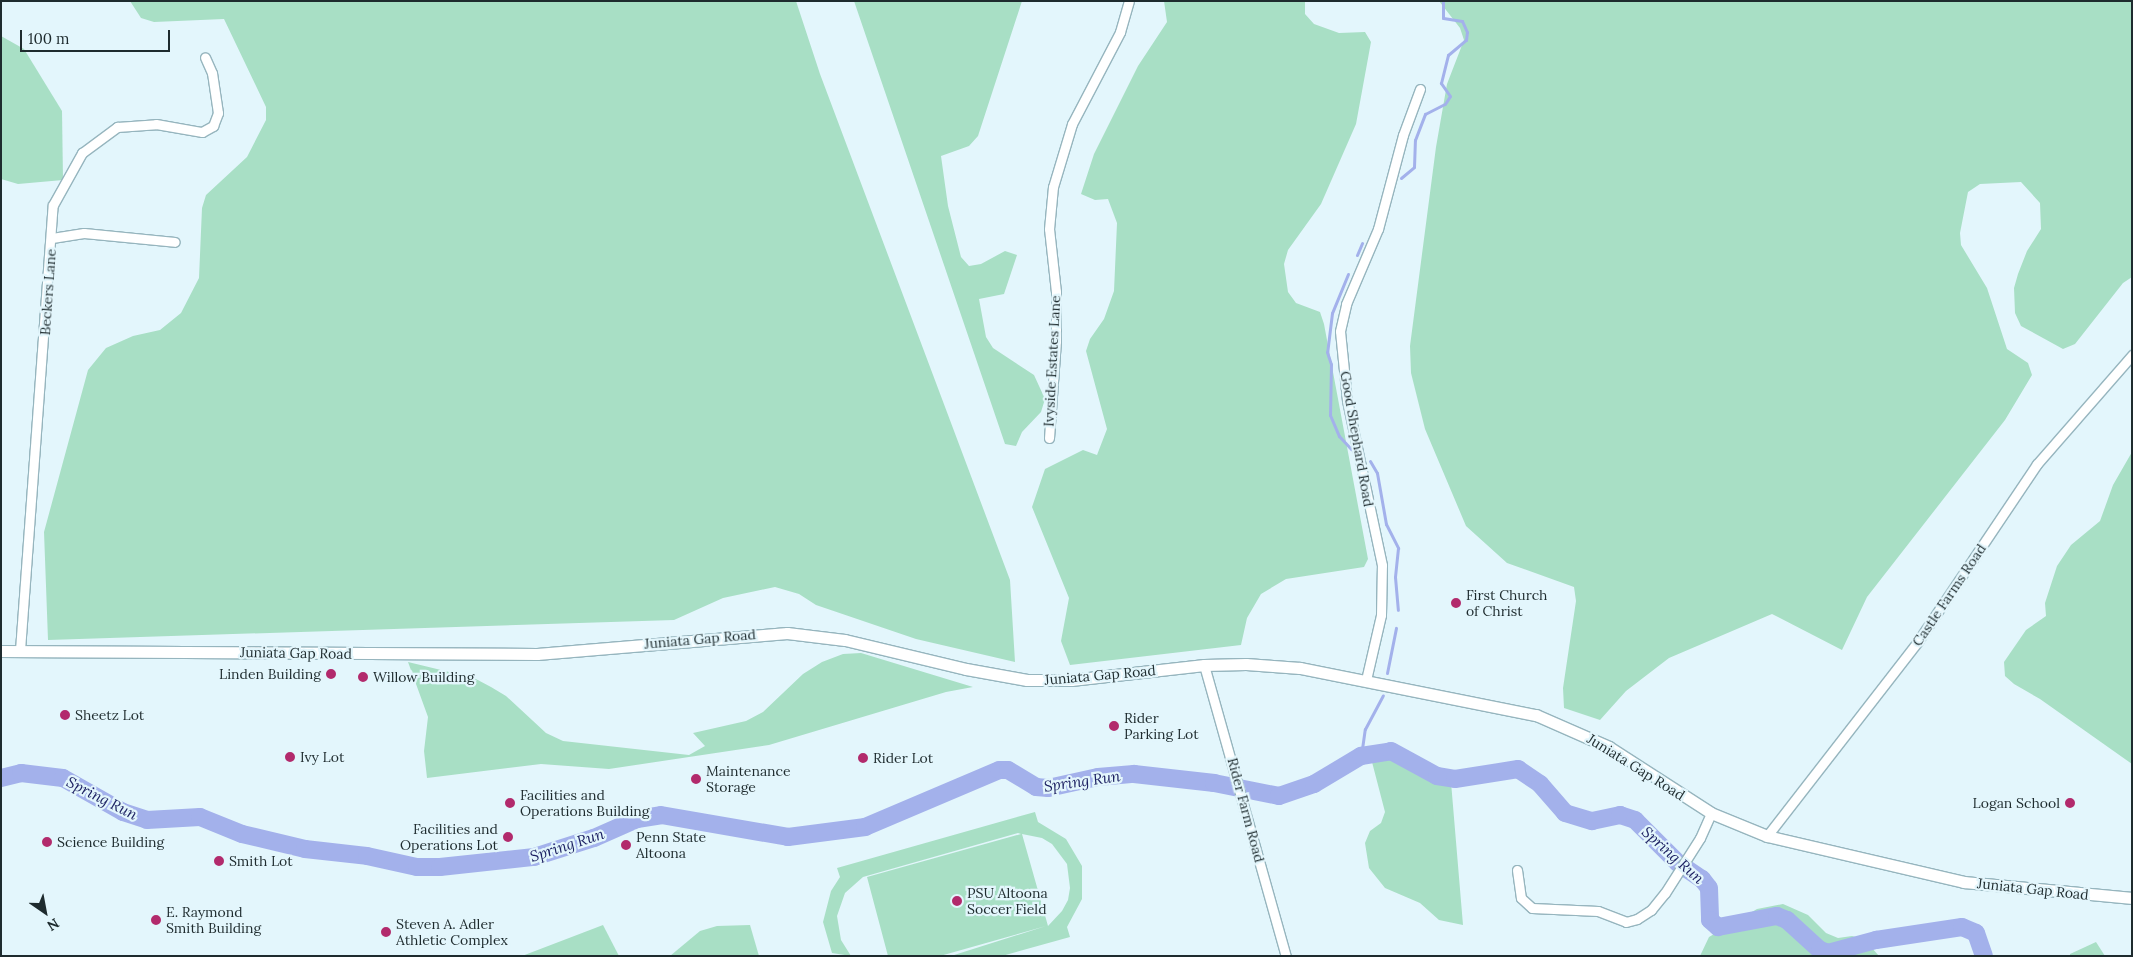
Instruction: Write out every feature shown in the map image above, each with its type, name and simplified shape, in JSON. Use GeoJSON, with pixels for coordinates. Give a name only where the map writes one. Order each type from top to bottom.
{"type":"FeatureCollection","features":[{"type":"Feature","properties":{"kind":"main road","name":"Juniata Gap Road"},"geometry":{"type":"LineString","coordinates":[[1,651],[537,654],[768,633],[814,635],[845,640],[966,670],[1027,680],[1071,680],[1204,665],[1275,665],[1366,680],[1511,708],[1558,723],[1609,747],[1711,813],[1767,836],[1964,882],[2132,898]]}},
{"type":"Feature","properties":{"kind":"street","name":"Ivyside Estates Lane"},"geometry":{"type":"LineString","coordinates":[[1049,438],[1056,341],[1056,292],[1049,229],[1053,187],[1072,124],[1120,32],[1129,1]]}},
{"type":"Feature","properties":{"kind":"street","name":"Beckers Lane"},"geometry":{"type":"LineString","coordinates":[[20,650],[53,205],[82,153],[117,127],[136,124],[156,124],[202,132],[213,126],[218,113],[212,73],[205,57]]}},
{"type":"Feature","properties":{"kind":"street","name":"Good Shephard Road"},"geometry":{"type":"LineString","coordinates":[[1366,680],[1381,615],[1382,565],[1347,400],[1340,331],[1346,304],[1378,229],[1403,135],[1420,89]]}},
{"type":"Feature","properties":{"kind":"street"},"geometry":{"type":"LineString","coordinates":[[52,238],[84,234],[175,242]]}},
{"type":"Feature","properties":{"kind":"street","name":"Castle Farms Road"},"geometry":{"type":"LineString","coordinates":[[1767,836],[1918,641],[2037,464],[2132,355]]}},
{"type":"Feature","properties":{"kind":"street","name":"Rider Farm Road"},"geometry":{"type":"LineString","coordinates":[[1204,665],[1286,956]]}},
{"type":"Feature","properties":{"kind":"street"},"geometry":{"type":"LineString","coordinates":[[1517,870],[1521,898],[1532,908],[1598,911],[1626,922],[1651,910],[1685,861],[1711,813]]}},
{"type":"Feature","properties":{"kind":"green space"},"geometry":{"type":"Polygon","coordinates":[[[130,1],[796,1],[820,74],[1010,580],[1015,662],[916,639],[816,605],[799,594],[775,587],[723,598],[674,620],[48,640],[44,532],[88,370],[106,348],[133,336],[160,330],[181,313],[199,278],[202,208],[206,195],[247,157],[266,120],[266,107],[224,19],[154,22],[141,18],[130,1]]]}},
{"type":"Feature","properties":{"kind":"green space"},"geometry":{"type":"Polygon","coordinates":[[[854,1],[1022,1],[978,136],[969,146],[941,156],[948,206],[961,257],[969,266],[981,264],[1005,251],[1017,255],[1004,294],[979,299],[986,337],[993,348],[1034,375],[1045,399],[1041,412],[1022,432],[1016,446],[1005,444],[854,1]]]}},
{"type":"Feature","properties":{"kind":"green space"},"geometry":{"type":"Polygon","coordinates":[[[1164,1],[1305,1],[1305,14],[1314,24],[1339,33],[1365,32],[1371,42],[1356,124],[1321,204],[1288,250],[1284,264],[1288,292],[1296,303],[1320,312],[1324,324],[1368,559],[1364,567],[1286,579],[1261,594],[1247,618],[1241,645],[1070,665],[1061,641],[1069,598],[1032,507],[1045,469],[1083,450],[1097,455],[1107,429],[1086,351],[1090,339],[1104,319],[1114,291],[1117,223],[1108,199],[1095,200],[1081,194],[1094,154],[1138,66],[1167,22],[1164,1]]]}},
{"type":"Feature","properties":{"kind":"green space"},"geometry":{"type":"Polygon","coordinates":[[[1439,1],[2132,1],[2132,277],[2123,283],[2075,344],[2063,349],[2021,326],[2015,313],[2014,288],[2018,274],[2027,251],[2041,229],[2040,203],[2021,182],[1980,184],[1968,192],[1960,233],[1961,245],[1987,288],[2007,349],[2028,363],[2032,375],[2005,420],[1867,597],[1842,650],[1772,614],[1669,658],[1626,691],[1600,720],[1564,708],[1563,688],[1576,601],[1574,587],[1507,563],[1466,526],[1425,429],[1411,373],[1410,346],[1436,147],[1447,84],[1464,40],[1460,28],[1439,1]]]}},
{"type":"Feature","properties":{"kind":"green space"},"geometry":{"type":"Polygon","coordinates":[[[1,36],[24,49],[62,111],[63,180],[18,184],[1,179],[1,36]]]}},
{"type":"Feature","properties":{"kind":"green space"},"geometry":{"type":"Polygon","coordinates":[[[2132,452],[2132,764],[2040,699],[2014,684],[2005,676],[2004,662],[2026,630],[2046,616],[2045,603],[2057,566],[2071,545],[2100,521],[2113,485],[2132,452]]]}},
{"type":"Feature","properties":{"kind":"green space"},"geometry":{"type":"Polygon","coordinates":[[[861,653],[973,687],[946,692],[769,745],[609,769],[541,764],[427,778],[424,751],[428,717],[408,662],[474,678],[506,696],[546,733],[563,741],[689,755],[705,746],[693,733],[746,721],[763,712],[803,674],[822,662],[843,654],[861,653]]]}},
{"type":"Feature","properties":{"kind":"green space"},"geometry":{"type":"Polygon","coordinates":[[[1383,754],[1418,761],[1451,782],[1463,925],[1439,920],[1420,903],[1385,888],[1369,868],[1365,843],[1370,831],[1381,823],[1385,812],[1372,762],[1383,754]]]}},
{"type":"Feature","properties":{"kind":"green space","name":"PSU Altoona Soccer Field"},"geometry":{"type":"Polygon","coordinates":[[[1035,812],[1038,822],[1066,839],[1082,866],[1082,899],[1067,927],[1070,937],[1002,956],[951,956],[1046,926],[940,956],[888,956],[867,877],[1021,834],[1018,833],[863,877],[845,893],[837,916],[841,940],[851,956],[832,953],[823,922],[831,891],[840,877],[837,868],[1035,812]],[[1022,834],[1048,926],[1062,911],[1068,900],[1070,888],[1067,864],[1052,844],[1042,838],[1022,834]]]}},
{"type":"Feature","properties":{"kind":"green space"},"geometry":{"type":"Polygon","coordinates":[[[1783,904],[1808,915],[1826,933],[1838,938],[1852,936],[1864,939],[1879,956],[1700,956],[1709,937],[1757,909],[1783,904]]]}},
{"type":"Feature","properties":{"kind":"green space"},"geometry":{"type":"Polygon","coordinates":[[[603,925],[619,956],[522,956],[603,925]]]}},
{"type":"Feature","properties":{"kind":"green space"},"geometry":{"type":"Polygon","coordinates":[[[750,925],[759,956],[670,956],[700,931],[717,926],[750,925]]]}},
{"type":"Feature","properties":{"kind":"green space"},"geometry":{"type":"Polygon","coordinates":[[[2096,942],[2105,956],[2070,956],[2070,954],[2096,942]]]}},
{"type":"Feature","properties":{"kind":"waterway"},"geometry":{"type":"LineString","coordinates":[[1401,178],[1414,167],[1415,140],[1425,114],[1445,104],[1450,96],[1441,83],[1448,55],[1466,40],[1467,32],[1462,21],[1443,18],[1443,1]]}},
{"type":"Feature","properties":{"kind":"waterway"},"geometry":{"type":"LineString","coordinates":[[1357,255],[1362,243]]}},
{"type":"Feature","properties":{"kind":"waterway"},"geometry":{"type":"LineString","coordinates":[[1348,274],[1332,313],[1327,352],[1331,364],[1330,415],[1339,436],[1351,449]]}},
{"type":"Feature","properties":{"kind":"waterway"},"geometry":{"type":"LineString","coordinates":[[1370,461],[1377,473],[1386,524],[1398,548],[1395,577],[1398,610]]}},
{"type":"Feature","properties":{"kind":"waterway"},"geometry":{"type":"LineString","coordinates":[[1387,673],[1396,628]]}},
{"type":"Feature","properties":{"kind":"waterway"},"geometry":{"type":"LineString","coordinates":[[1361,756],[1365,729],[1383,695]]}},
{"type":"Feature","properties":{"kind":"waterway","name":"Spring Run"},"geometry":{"type":"LineString","coordinates":[[1,778],[21,773],[63,778],[123,812],[147,820],[200,817],[242,834],[305,849],[367,856],[417,867],[440,867],[534,857],[594,838],[637,819],[661,815],[788,837],[865,827],[999,770],[1008,770],[1036,787],[1048,788],[1098,777],[1134,774],[1214,783],[1279,796],[1314,784],[1361,756],[1391,751],[1437,776],[1455,779],[1518,769],[1540,784],[1565,813],[1592,821],[1620,815],[1635,820],[1678,863],[1702,879],[1709,888],[1710,920],[1718,927],[1777,916],[1787,920],[1820,950],[1828,953],[1876,940],[1962,927],[1976,933],[1984,956]]}},
{"type":"Feature","properties":{"kind":"place","name":"First Church of Christ"},"geometry":{"type":"Point","coordinates":[1456,603]}},
{"type":"Feature","properties":{"kind":"place","name":"Linden Building"},"geometry":{"type":"Point","coordinates":[331,674]}},
{"type":"Feature","properties":{"kind":"place","name":"Willow Building"},"geometry":{"type":"Point","coordinates":[363,677]}},
{"type":"Feature","properties":{"kind":"place","name":"Sheetz Lot"},"geometry":{"type":"Point","coordinates":[65,715]}},
{"type":"Feature","properties":{"kind":"place","name":"Rider Parking Lot"},"geometry":{"type":"Point","coordinates":[1114,726]}},
{"type":"Feature","properties":{"kind":"place","name":"Ivy Lot"},"geometry":{"type":"Point","coordinates":[290,757]}},
{"type":"Feature","properties":{"kind":"place","name":"Rider Lot"},"geometry":{"type":"Point","coordinates":[863,758]}},
{"type":"Feature","properties":{"kind":"place","name":"Maintenance Storage"},"geometry":{"type":"Point","coordinates":[696,779]}},
{"type":"Feature","properties":{"kind":"place","name":"Facilities and Operations Building"},"geometry":{"type":"Point","coordinates":[510,803]}},
{"type":"Feature","properties":{"kind":"place","name":"Logan School"},"geometry":{"type":"Point","coordinates":[2070,803]}},
{"type":"Feature","properties":{"kind":"place","name":"Facilities and Operations Lot"},"geometry":{"type":"Point","coordinates":[508,837]}},
{"type":"Feature","properties":{"kind":"place","name":"Science Building"},"geometry":{"type":"Point","coordinates":[47,842]}},
{"type":"Feature","properties":{"kind":"place","name":"Penn State Altoona"},"geometry":{"type":"Point","coordinates":[626,845]}},
{"type":"Feature","properties":{"kind":"place","name":"Smith Lot"},"geometry":{"type":"Point","coordinates":[219,861]}},
{"type":"Feature","properties":{"kind":"place","name":"PSU Altoona Soccer Field"},"geometry":{"type":"Point","coordinates":[957,901]}},
{"type":"Feature","properties":{"kind":"place","name":"E. Raymond Smith Building"},"geometry":{"type":"Point","coordinates":[156,920]}},
{"type":"Feature","properties":{"kind":"place","name":"Steven A. Adler Athletic Complex"},"geometry":{"type":"Point","coordinates":[386,932]}}]}
